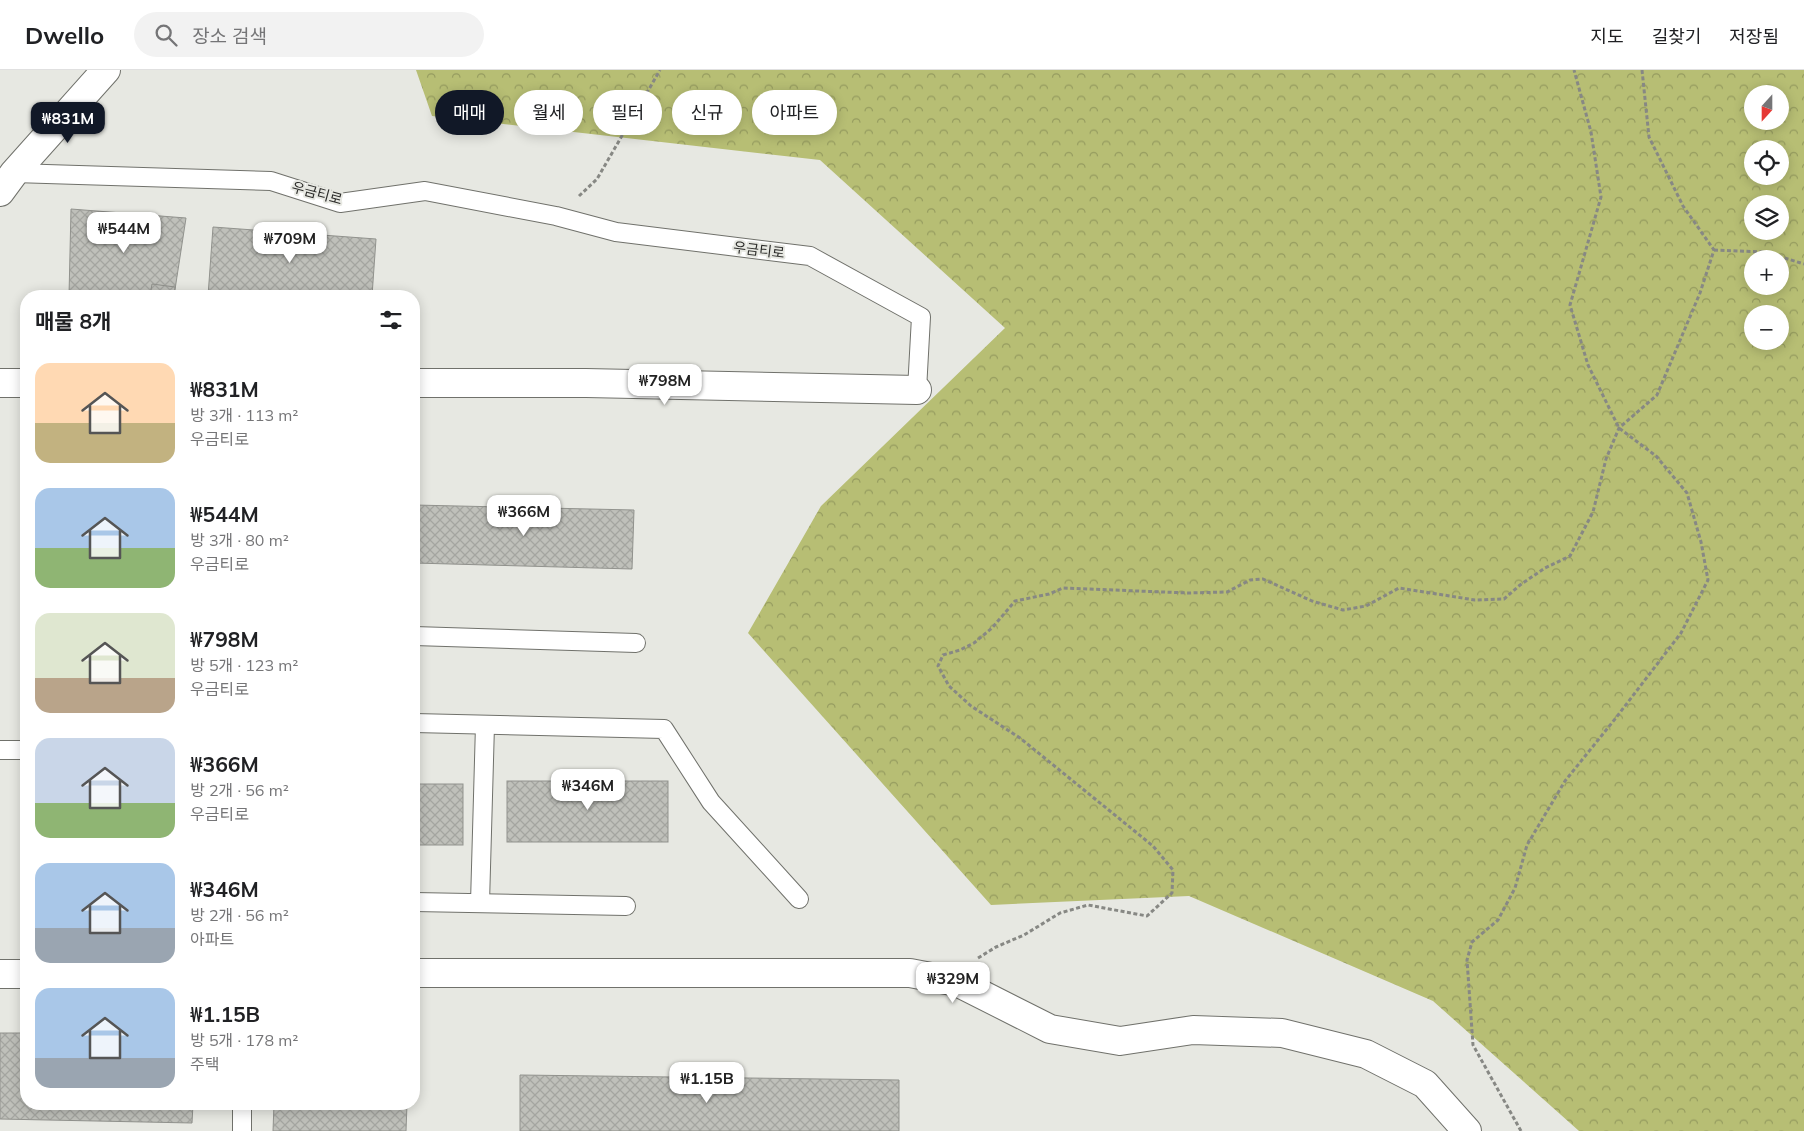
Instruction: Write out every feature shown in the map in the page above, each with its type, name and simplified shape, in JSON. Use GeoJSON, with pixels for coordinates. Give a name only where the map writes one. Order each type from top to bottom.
{"type":"FeatureCollection","features":[{"type":"Feature","properties":{"kind":"street","name":"우금티로"},"geometry":{"type":"LineString","coordinates":[[7,183],[106,70]]}},
{"type":"Feature","properties":{"kind":"street"},"geometry":{"type":"LineString","coordinates":[[0,383],[20,383]]}},
{"type":"Feature","properties":{"kind":"street","name":"우금티로"},"geometry":{"type":"LineString","coordinates":[[420,383],[596,383],[917,390]]}},
{"type":"Feature","properties":{"kind":"street"},"geometry":{"type":"LineString","coordinates":[[420,973],[910,973],[956,982],[1050,1029],[1120,1041],[1193,1030],[1282,1033],[1366,1054],[1425,1084],[1467,1131]]}},
{"type":"Feature","properties":{"kind":"street"},"geometry":{"type":"LineString","coordinates":[[0,974],[20,974]]}},
{"type":"Feature","properties":{"kind":"lane","name":"우금티로"},"geometry":{"type":"LineString","coordinates":[[7,183],[271,181],[340,203],[424,191],[556,216],[616,232],[810,256],[921,317],[917,390]]}},
{"type":"Feature","properties":{"kind":"lane"},"geometry":{"type":"LineString","coordinates":[[420,636],[636,643]]}},
{"type":"Feature","properties":{"kind":"lane"},"geometry":{"type":"LineString","coordinates":[[420,723],[664,729],[711,802],[799,899]]}},
{"type":"Feature","properties":{"kind":"lane"},"geometry":{"type":"LineString","coordinates":[[480,903],[485,725]]}},
{"type":"Feature","properties":{"kind":"lane"},"geometry":{"type":"LineString","coordinates":[[0,750],[20,750]]}},
{"type":"Feature","properties":{"kind":"lane"},"geometry":{"type":"LineString","coordinates":[[420,902],[626,906]]}},
{"type":"Feature","properties":{"kind":"lane"},"geometry":{"type":"LineString","coordinates":[[242,1110],[242,1131]]}},
{"type":"Feature","properties":{"kind":"path"},"geometry":{"type":"LineString","coordinates":[[556,216],[597,179],[660,70]]}},
{"type":"Feature","properties":{"kind":"path"},"geometry":{"type":"LineString","coordinates":[[1521,1131],[1473,1044],[1467,960],[1472,942],[1498,920],[1515,888],[1526,845],[1565,781],[1616,719],[1681,633],[1708,580],[1701,542],[1687,493],[1656,456],[1619,428],[1588,364],[1570,305],[1601,196],[1591,132],[1574,70]]}},
{"type":"Feature","properties":{"kind":"path"},"geometry":{"type":"LineString","coordinates":[[1642,70],[1649,137],[1683,206],[1714,250]]}},
{"type":"Feature","properties":{"kind":"path"},"geometry":{"type":"LineString","coordinates":[[956,982],[970,963],[996,947],[1024,935],[1060,913],[1088,905],[1147,916],[1172,893],[1173,870],[1153,846],[1028,744],[971,706],[949,686],[938,666],[942,655],[960,650],[974,643],[992,628],[1015,601],[1048,594],[1063,588],[1188,593],[1227,592],[1250,580],[1263,579],[1312,601],[1343,610],[1366,606],[1399,588],[1475,600],[1504,599],[1520,585],[1545,568],[1570,556],[1593,512],[1606,459],[1619,428],[1657,395],[1700,293],[1714,250]]}},
{"type":"Feature","properties":{"kind":"path"},"geometry":{"type":"LineString","coordinates":[[1714,250],[1765,252],[1804,264]]}},
{"type":"Feature","properties":{"kind":"green space"},"geometry":{"type":"Polygon","coordinates":[[[416,70],[1804,70],[1804,1131],[1579,1131],[1433,1001],[1189,896],[991,905],[748,633],[821,506],[1005,328],[820,160],[600,135],[662,135],[662,90],[593,90],[593,134],[583,133],[583,90],[514,90],[514,125],[504,124],[504,90],[435,90],[435,116],[432,116],[416,70]]]}},
{"type":"Feature","properties":{"kind":"building"},"geometry":{"type":"Polygon","coordinates":[[[71,209],[186,218],[175,290],[69,290],[71,209]]]}},
{"type":"Feature","properties":{"kind":"building"},"geometry":{"type":"Polygon","coordinates":[[[213,227],[376,239],[372,290],[208,290],[213,227]]]}},
{"type":"Feature","properties":{"kind":"building"},"geometry":{"type":"Polygon","coordinates":[[[152,284],[175,287],[175,290],[151,290],[152,284]]]}},
{"type":"Feature","properties":{"kind":"building"},"geometry":{"type":"Polygon","coordinates":[[[420,505],[634,510],[632,569],[420,563],[420,505]]]}},
{"type":"Feature","properties":{"kind":"building"},"geometry":{"type":"Polygon","coordinates":[[[507,781],[668,781],[668,842],[507,842],[507,781]]]}},
{"type":"Feature","properties":{"kind":"building"},"geometry":{"type":"Polygon","coordinates":[[[420,784],[463,784],[463,845],[420,845],[420,784]]]}},
{"type":"Feature","properties":{"kind":"building"},"geometry":{"type":"Polygon","coordinates":[[[0,1033],[20,1033],[20,1110],[193,1110],[192,1123],[0,1119],[0,1033]]]}},
{"type":"Feature","properties":{"kind":"building"},"geometry":{"type":"Polygon","coordinates":[[[520,1075],[899,1080],[899,1131],[520,1131],[520,1075]]]}},
{"type":"Feature","properties":{"kind":"building"},"geometry":{"type":"Polygon","coordinates":[[[274,1110],[407,1110],[406,1131],[273,1131],[274,1110]]]}}]}
